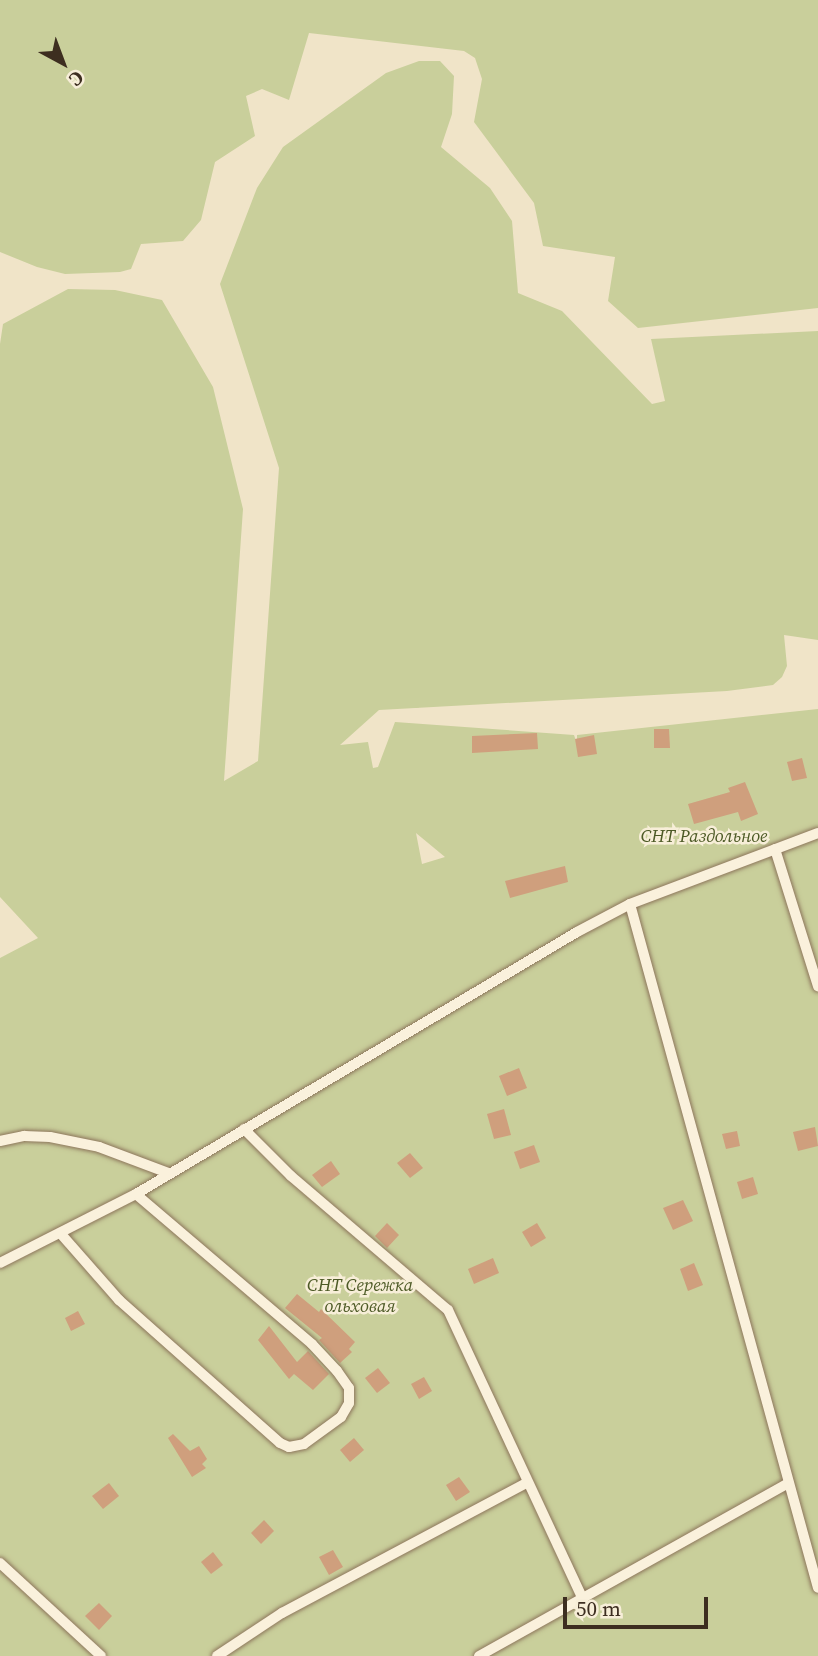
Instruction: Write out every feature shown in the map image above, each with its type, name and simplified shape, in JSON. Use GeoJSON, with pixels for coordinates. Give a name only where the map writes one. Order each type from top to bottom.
{"type":"FeatureCollection","features":[{"type":"Feature","properties":{"kind":"lane"},"geometry":{"type":"LineString","coordinates":[[0,1264],[136,1194],[630,904],[818,833]]}},
{"type":"Feature","properties":{"kind":"lane"},"geometry":{"type":"LineString","coordinates":[[775,849],[818,986]]}},
{"type":"Feature","properties":{"kind":"lane"},"geometry":{"type":"LineString","coordinates":[[630,904],[818,1588]]}},
{"type":"Feature","properties":{"kind":"lane"},"geometry":{"type":"LineString","coordinates":[[244,1129],[291,1176],[448,1310],[582,1598]]}},
{"type":"Feature","properties":{"kind":"lane"},"geometry":{"type":"LineString","coordinates":[[0,1141],[24,1136],[75,1142],[99,1147],[168,1173]]}},
{"type":"Feature","properties":{"kind":"lane"},"geometry":{"type":"LineString","coordinates":[[61,1234],[120,1300],[280,1443],[289,1447],[304,1444],[341,1417],[349,1403],[349,1388],[337,1371],[312,1344],[136,1194]]}},
{"type":"Feature","properties":{"kind":"lane"},"geometry":{"type":"LineString","coordinates":[[217,1656],[282,1613],[527,1483]]}},
{"type":"Feature","properties":{"kind":"lane"},"geometry":{"type":"LineString","coordinates":[[479,1656],[789,1483]]}},
{"type":"Feature","properties":{"kind":"lane"},"geometry":{"type":"LineString","coordinates":[[0,1563],[101,1656]]}},
{"type":"Feature","properties":{"kind":"green space"},"geometry":{"type":"Polygon","coordinates":[[[0,0],[818,0],[818,308],[638,328],[608,301],[615,257],[543,246],[534,203],[474,122],[482,79],[475,58],[464,51],[309,33],[289,100],[262,89],[246,96],[255,136],[215,162],[201,220],[183,241],[141,244],[131,269],[120,272],[65,274],[37,267],[0,252],[0,0]]]}},
{"type":"Feature","properties":{"kind":"green space"},"geometry":{"type":"Polygon","coordinates":[[[419,61],[440,61],[454,76],[452,114],[441,147],[490,188],[512,221],[518,293],[562,311],[652,404],[665,401],[651,339],[818,331],[818,640],[784,635],[787,666],[782,677],[773,685],[727,691],[379,710],[340,745],[368,742],[373,768],[378,767],[395,722],[574,735],[577,744],[577,735],[818,709],[818,1656],[0,1656],[0,958],[38,938],[0,897],[0,344],[3,324],[68,289],[115,290],[162,300],[213,387],[243,509],[224,781],[258,761],[279,468],[220,284],[257,188],[283,147],[386,73],[419,61]],[[416,833],[422,864],[445,857],[416,833]]]}},
{"type":"Feature","properties":{"kind":"building"},"geometry":{"type":"Polygon","coordinates":[[[654,729],[669,729],[670,748],[654,748],[654,729]]]}},
{"type":"Feature","properties":{"kind":"building"},"geometry":{"type":"Polygon","coordinates":[[[537,733],[538,749],[472,753],[472,736],[537,733]]]}},
{"type":"Feature","properties":{"kind":"building"},"geometry":{"type":"Polygon","coordinates":[[[594,735],[597,754],[578,757],[575,739],[594,735]]]}},
{"type":"Feature","properties":{"kind":"building"},"geometry":{"type":"Polygon","coordinates":[[[802,758],[807,778],[792,781],[787,762],[802,758]]]}},
{"type":"Feature","properties":{"kind":"building"},"geometry":{"type":"Polygon","coordinates":[[[745,782],[758,814],[741,821],[738,812],[694,824],[688,804],[730,792],[728,788],[745,782]]]}},
{"type":"Feature","properties":{"kind":"building"},"geometry":{"type":"Polygon","coordinates":[[[565,866],[568,882],[510,898],[505,881],[565,866]]]}},
{"type":"Feature","properties":{"kind":"building"},"geometry":{"type":"Polygon","coordinates":[[[519,1068],[527,1088],[507,1096],[499,1076],[519,1068]]]}},
{"type":"Feature","properties":{"kind":"building"},"geometry":{"type":"Polygon","coordinates":[[[504,1109],[511,1135],[494,1139],[487,1114],[504,1109]]]}},
{"type":"Feature","properties":{"kind":"building"},"geometry":{"type":"Polygon","coordinates":[[[815,1127],[818,1146],[798,1151],[793,1132],[815,1127]]]}},
{"type":"Feature","properties":{"kind":"building"},"geometry":{"type":"Polygon","coordinates":[[[737,1131],[740,1146],[726,1149],[722,1134],[737,1131]]]}},
{"type":"Feature","properties":{"kind":"building"},"geometry":{"type":"Polygon","coordinates":[[[534,1145],[540,1162],[520,1169],[514,1152],[534,1145]]]}},
{"type":"Feature","properties":{"kind":"building"},"geometry":{"type":"Polygon","coordinates":[[[410,1153],[423,1168],[410,1178],[397,1163],[410,1153]]]}},
{"type":"Feature","properties":{"kind":"building"},"geometry":{"type":"Polygon","coordinates":[[[331,1161],[340,1174],[322,1187],[312,1175],[331,1161]]]}},
{"type":"Feature","properties":{"kind":"building"},"geometry":{"type":"Polygon","coordinates":[[[753,1177],[758,1194],[742,1199],[737,1182],[753,1177]]]}},
{"type":"Feature","properties":{"kind":"building"},"geometry":{"type":"Polygon","coordinates":[[[683,1200],[693,1221],[673,1230],[663,1208],[683,1200]]]}},
{"type":"Feature","properties":{"kind":"building"},"geometry":{"type":"Polygon","coordinates":[[[387,1223],[399,1235],[387,1248],[375,1236],[387,1223]]]}},
{"type":"Feature","properties":{"kind":"building"},"geometry":{"type":"Polygon","coordinates":[[[537,1223],[546,1238],[531,1247],[522,1232],[537,1223]]]}},
{"type":"Feature","properties":{"kind":"building"},"geometry":{"type":"Polygon","coordinates":[[[493,1258],[499,1273],[474,1284],[468,1269],[493,1258]]]}},
{"type":"Feature","properties":{"kind":"building"},"geometry":{"type":"Polygon","coordinates":[[[694,1263],[703,1285],[688,1291],[680,1269],[694,1263]]]}},
{"type":"Feature","properties":{"kind":"building"},"geometry":{"type":"Polygon","coordinates":[[[297,1294],[319,1312],[321,1309],[355,1342],[349,1349],[352,1352],[340,1363],[319,1340],[322,1338],[285,1308],[297,1294]]]}},
{"type":"Feature","properties":{"kind":"building"},"geometry":{"type":"Polygon","coordinates":[[[78,1311],[85,1324],[71,1331],[65,1318],[78,1311]]]}},
{"type":"Feature","properties":{"kind":"building"},"geometry":{"type":"Polygon","coordinates":[[[269,1326],[297,1362],[308,1351],[329,1374],[313,1390],[294,1374],[289,1379],[258,1340],[269,1326]]]}},
{"type":"Feature","properties":{"kind":"building"},"geometry":{"type":"Polygon","coordinates":[[[378,1368],[390,1383],[377,1393],[365,1378],[378,1368]]]}},
{"type":"Feature","properties":{"kind":"building"},"geometry":{"type":"Polygon","coordinates":[[[424,1377],[432,1391],[419,1399],[411,1384],[424,1377]]]}},
{"type":"Feature","properties":{"kind":"building"},"geometry":{"type":"Polygon","coordinates":[[[173,1434],[190,1451],[199,1446],[207,1459],[202,1464],[206,1468],[192,1477],[168,1438],[173,1434]]]}},
{"type":"Feature","properties":{"kind":"building"},"geometry":{"type":"Polygon","coordinates":[[[354,1438],[364,1450],[350,1462],[340,1450],[354,1438]]]}},
{"type":"Feature","properties":{"kind":"building"},"geometry":{"type":"Polygon","coordinates":[[[459,1477],[470,1492],[456,1501],[446,1485],[459,1477]]]}},
{"type":"Feature","properties":{"kind":"building"},"geometry":{"type":"Polygon","coordinates":[[[109,1483],[119,1496],[103,1509],[92,1496],[109,1483]]]}},
{"type":"Feature","properties":{"kind":"building"},"geometry":{"type":"Polygon","coordinates":[[[264,1520],[274,1531],[261,1544],[251,1533],[264,1520]]]}},
{"type":"Feature","properties":{"kind":"building"},"geometry":{"type":"Polygon","coordinates":[[[333,1550],[343,1567],[329,1575],[319,1557],[333,1550]]]}},
{"type":"Feature","properties":{"kind":"building"},"geometry":{"type":"Polygon","coordinates":[[[213,1552],[223,1565],[211,1574],[201,1562],[213,1552]]]}},
{"type":"Feature","properties":{"kind":"building"},"geometry":{"type":"Polygon","coordinates":[[[99,1603],[112,1616],[99,1630],[85,1616],[99,1603]]]}},
{"type":"Feature","properties":{"kind":"park label","name":"СНТ Раздольное"},"geometry":{"type":"Point","coordinates":[704,836]}},
{"type":"Feature","properties":{"kind":"park label","name":"СНТ Сережка ольховая"},"geometry":{"type":"Point","coordinates":[360,1296]}}]}
